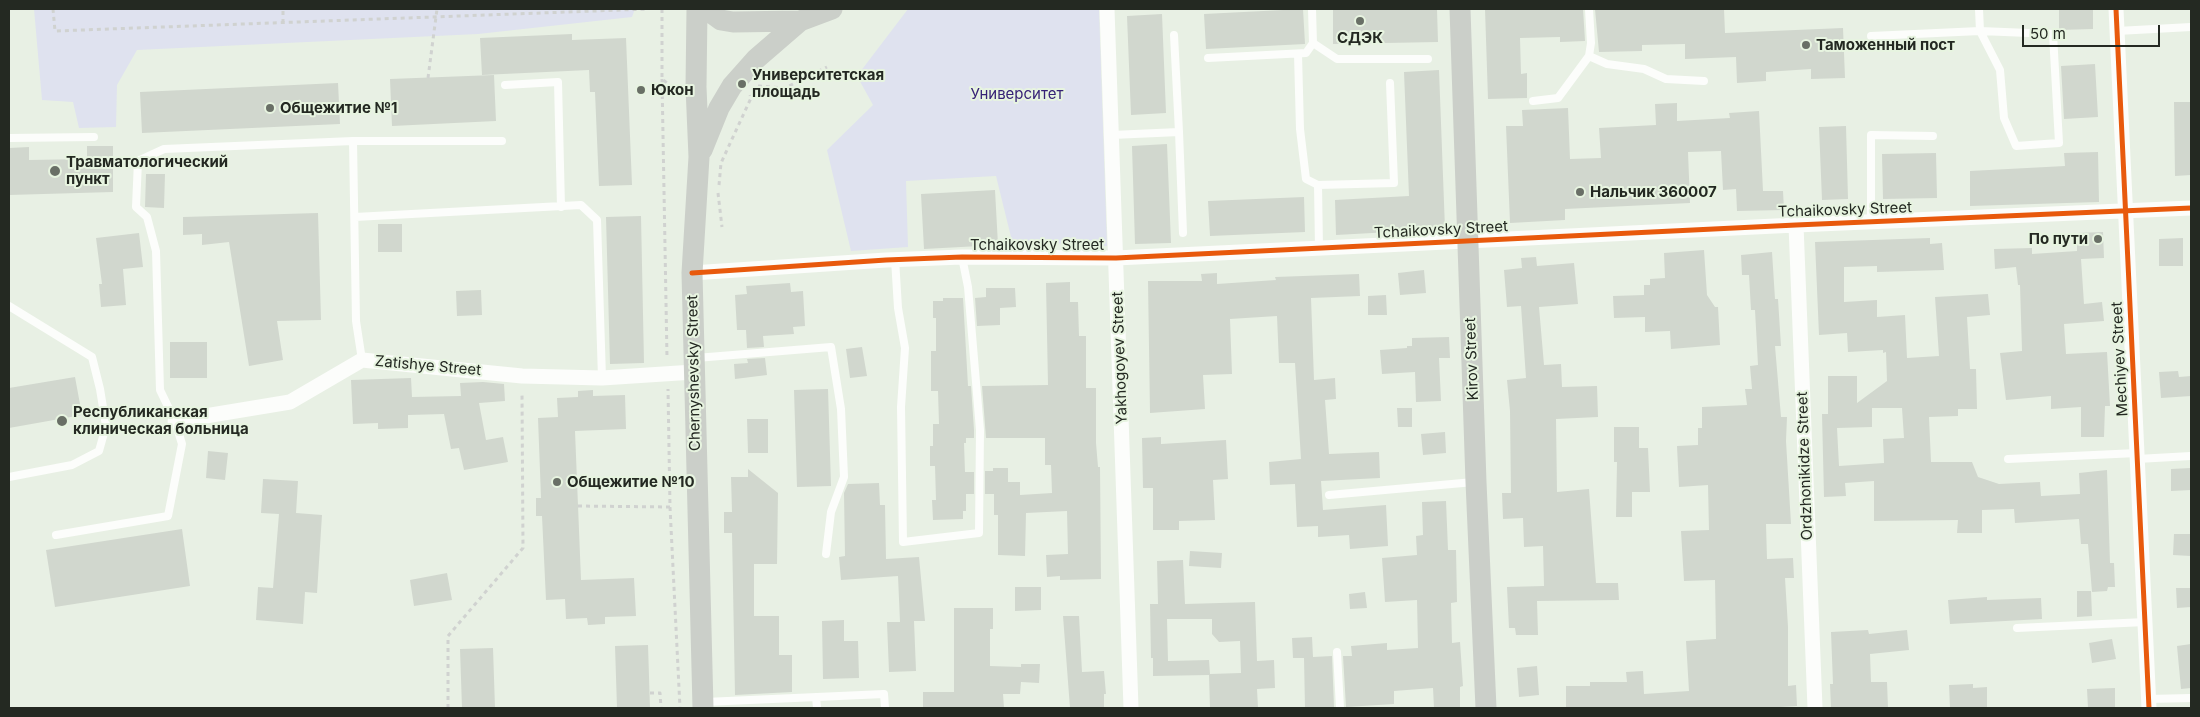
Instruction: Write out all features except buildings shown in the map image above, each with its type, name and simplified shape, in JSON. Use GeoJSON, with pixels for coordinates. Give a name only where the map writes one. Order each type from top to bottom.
{"type":"FeatureCollection","features":[{"type":"Feature","properties":{"kind":"street"},"geometry":{"type":"LineString","coordinates":[[697,9],[696,87],[699,157]]}},
{"type":"Feature","properties":{"kind":"street"},"geometry":{"type":"LineString","coordinates":[[706,9],[721,20],[733,22],[811,16],[832,9]]}},
{"type":"Feature","properties":{"kind":"street","name":"Yakhogoyev Street"},"geometry":{"type":"LineString","coordinates":[[1107,9],[1131,708]]}},
{"type":"Feature","properties":{"kind":"street","name":"Kirov Street"},"geometry":{"type":"LineString","coordinates":[[1460,9],[1476,482],[1486,708]]}},
{"type":"Feature","properties":{"kind":"street","name":"Mechiyev Street"},"geometry":{"type":"LineString","coordinates":[[2116,9],[2148,704]]}},
{"type":"Feature","properties":{"kind":"street"},"geometry":{"type":"LineString","coordinates":[[699,157],[719,108],[732,86],[756,59],[811,16]]}},
{"type":"Feature","properties":{"kind":"street","name":"Chernyshevsky Street"},"geometry":{"type":"LineString","coordinates":[[699,157],[692,273],[703,705]]}},
{"type":"Feature","properties":{"kind":"street","name":"Tchaikovsky Street"},"geometry":{"type":"LineString","coordinates":[[692,273],[894,259],[962,257],[1116,258],[2191,208]]}},
{"type":"Feature","properties":{"kind":"street","name":"Ordzhonikidze Street"},"geometry":{"type":"LineString","coordinates":[[1796,225],[1815,708]]}},
{"type":"Feature","properties":{"kind":"street","name":"Zatishye Street"},"geometry":{"type":"LineString","coordinates":[[175,421],[290,402],[362,360],[522,376],[602,378],[668,373],[694,365]]}},
{"type":"Feature","properties":{"kind":"lane"},"geometry":{"type":"LineString","coordinates":[[1208,58],[1306,53],[1313,43],[1312,9]]}},
{"type":"Feature","properties":{"kind":"lane"},"geometry":{"type":"LineString","coordinates":[[1533,101],[1558,98],[1589,56],[1591,43],[1589,9]]}},
{"type":"Feature","properties":{"kind":"lane"},"geometry":{"type":"LineString","coordinates":[[1871,36],[1980,31],[2053,34],[2059,143],[2016,146],[2004,118],[2000,70],[1980,31],[1979,9]]}},
{"type":"Feature","properties":{"kind":"lane"},"geometry":{"type":"LineString","coordinates":[[2117,31],[2191,27]]}},
{"type":"Feature","properties":{"kind":"lane"},"geometry":{"type":"LineString","coordinates":[[1174,35],[1183,233]]}},
{"type":"Feature","properties":{"kind":"lane"},"geometry":{"type":"LineString","coordinates":[[1313,43],[1337,59],[1428,59]]}},
{"type":"Feature","properties":{"kind":"lane"},"geometry":{"type":"LineString","coordinates":[[1298,54],[1300,130],[1306,179],[1318,185],[1394,183],[1390,83]]}},
{"type":"Feature","properties":{"kind":"lane"},"geometry":{"type":"LineString","coordinates":[[1589,56],[1607,64],[1644,69],[1666,79],[1704,81]]}},
{"type":"Feature","properties":{"kind":"lane"},"geometry":{"type":"LineString","coordinates":[[505,85],[558,82],[561,207]]}},
{"type":"Feature","properties":{"kind":"lane"},"geometry":{"type":"LineString","coordinates":[[1112,134],[1179,132]]}},
{"type":"Feature","properties":{"kind":"lane"},"geometry":{"type":"LineString","coordinates":[[1872,222],[1871,135],[1933,136]]}},
{"type":"Feature","properties":{"kind":"lane"},"geometry":{"type":"LineString","coordinates":[[9,138],[94,137]]}},
{"type":"Feature","properties":{"kind":"lane"},"geometry":{"type":"LineString","coordinates":[[353,141],[356,322],[362,360]]}},
{"type":"Feature","properties":{"kind":"lane"},"geometry":{"type":"LineString","coordinates":[[56,535],[168,516],[182,444],[175,421],[160,390],[156,251],[147,217],[136,206],[138,161],[164,150],[353,141],[502,141]]}},
{"type":"Feature","properties":{"kind":"lane"},"geometry":{"type":"LineString","coordinates":[[1318,185],[1319,248]]}},
{"type":"Feature","properties":{"kind":"lane"},"geometry":{"type":"LineString","coordinates":[[355,217],[581,206],[596,220],[602,378]]}},
{"type":"Feature","properties":{"kind":"lane"},"geometry":{"type":"LineString","coordinates":[[894,259],[898,308],[905,348],[901,407],[903,542],[979,533],[980,430],[968,287],[962,257]]}},
{"type":"Feature","properties":{"kind":"lane"},"geometry":{"type":"LineString","coordinates":[[9,306],[92,357],[100,388],[106,426],[99,451],[72,465],[9,477]]}},
{"type":"Feature","properties":{"kind":"lane"},"geometry":{"type":"LineString","coordinates":[[694,365],[831,347],[841,409],[844,477],[831,512],[826,554]]}},
{"type":"Feature","properties":{"kind":"lane"},"geometry":{"type":"LineString","coordinates":[[2008,459],[2191,456]]}},
{"type":"Feature","properties":{"kind":"lane"},"geometry":{"type":"LineString","coordinates":[[1329,495],[1476,482]]}},
{"type":"Feature","properties":{"kind":"lane"},"geometry":{"type":"LineString","coordinates":[[2017,628],[2144,622]]}},
{"type":"Feature","properties":{"kind":"lane"},"geometry":{"type":"LineString","coordinates":[[1337,652],[1340,708]]}},
{"type":"Feature","properties":{"kind":"lane"},"geometry":{"type":"LineString","coordinates":[[703,705],[884,694],[885,708]]}},
{"type":"Feature","properties":{"kind":"lane"},"geometry":{"type":"LineString","coordinates":[[816,697],[817,708]]}},
{"type":"Feature","properties":{"kind":"lane"},"geometry":{"type":"LineString","coordinates":[[2148,704],[2191,698]]}},
{"type":"Feature","properties":{"kind":"path"},"geometry":{"type":"LineString","coordinates":[[53,9],[55,31],[437,17],[537,11],[648,9]]}},
{"type":"Feature","properties":{"kind":"path"},"geometry":{"type":"LineString","coordinates":[[283,9],[283,22]]}},
{"type":"Feature","properties":{"kind":"path"},"geometry":{"type":"LineString","coordinates":[[428,78],[437,9]]}},
{"type":"Feature","properties":{"kind":"path"},"geometry":{"type":"LineString","coordinates":[[662,9],[670,507],[680,708]]}},
{"type":"Feature","properties":{"kind":"path"},"geometry":{"type":"LineString","coordinates":[[756,86],[785,88],[827,67]]}},
{"type":"Feature","properties":{"kind":"path"},"geometry":{"type":"LineString","coordinates":[[662,79],[672,87]]}},
{"type":"Feature","properties":{"kind":"path"},"geometry":{"type":"LineString","coordinates":[[722,227],[718,194],[721,163],[751,98],[749,92]]}},
{"type":"Feature","properties":{"kind":"path"},"geometry":{"type":"LineString","coordinates":[[448,708],[448,636],[523,548],[522,376]]}},
{"type":"Feature","properties":{"kind":"path"},"geometry":{"type":"LineString","coordinates":[[578,506],[670,507]]}},
{"type":"Feature","properties":{"kind":"path"},"geometry":{"type":"LineString","coordinates":[[650,692],[660,693],[661,708]]}},
{"type":"Feature","properties":{"kind":"green space"},"geometry":{"type":"Polygon","coordinates":[[[34,9],[635,9],[632,17],[478,34],[137,50],[117,85],[116,127],[79,128],[73,102],[42,100],[34,9]]]}},
{"type":"Feature","properties":{"kind":"green space","name":"Университет"},"geometry":{"type":"Polygon","coordinates":[[[908,9],[1099,9],[1107,246],[1012,241],[996,176],[906,181],[908,247],[851,251],[827,150],[873,105],[857,76],[908,9]]]}},
{"type":"Feature","properties":{"kind":"cycle path"},"geometry":{"type":"LineString","coordinates":[[2116,9],[2149,708]]}},
{"type":"Feature","properties":{"kind":"cycle path"},"geometry":{"type":"LineString","coordinates":[[692,273],[886,260],[962,257],[1116,258],[2191,208]]}},
{"type":"Feature","properties":{"kind":"place","name":"СДЭК"},"geometry":{"type":"Point","coordinates":[1360,21]}},
{"type":"Feature","properties":{"kind":"place","name":"Таможенный пост"},"geometry":{"type":"Point","coordinates":[1806,45]}},
{"type":"Feature","properties":{"kind":"place","name":"Университетская площадь"},"geometry":{"type":"Point","coordinates":[742,84]}},
{"type":"Feature","properties":{"kind":"place","name":"Юкон"},"geometry":{"type":"Point","coordinates":[641,90]}},
{"type":"Feature","properties":{"kind":"place","name":"Общежитие №1"},"geometry":{"type":"Point","coordinates":[270,108]}},
{"type":"Feature","properties":{"kind":"place","name":"Травматологический пункт"},"geometry":{"type":"Point","coordinates":[55,171]}},
{"type":"Feature","properties":{"kind":"place","name":"Нальчик 360007"},"geometry":{"type":"Point","coordinates":[1580,192]}},
{"type":"Feature","properties":{"kind":"place","name":"По пути"},"geometry":{"type":"Point","coordinates":[2098,239]}},
{"type":"Feature","properties":{"kind":"place","name":"Республиканская клиническая больница"},"geometry":{"type":"Point","coordinates":[62,421]}},
{"type":"Feature","properties":{"kind":"place","name":"Общежитие №10"},"geometry":{"type":"Point","coordinates":[557,482]}}]}
